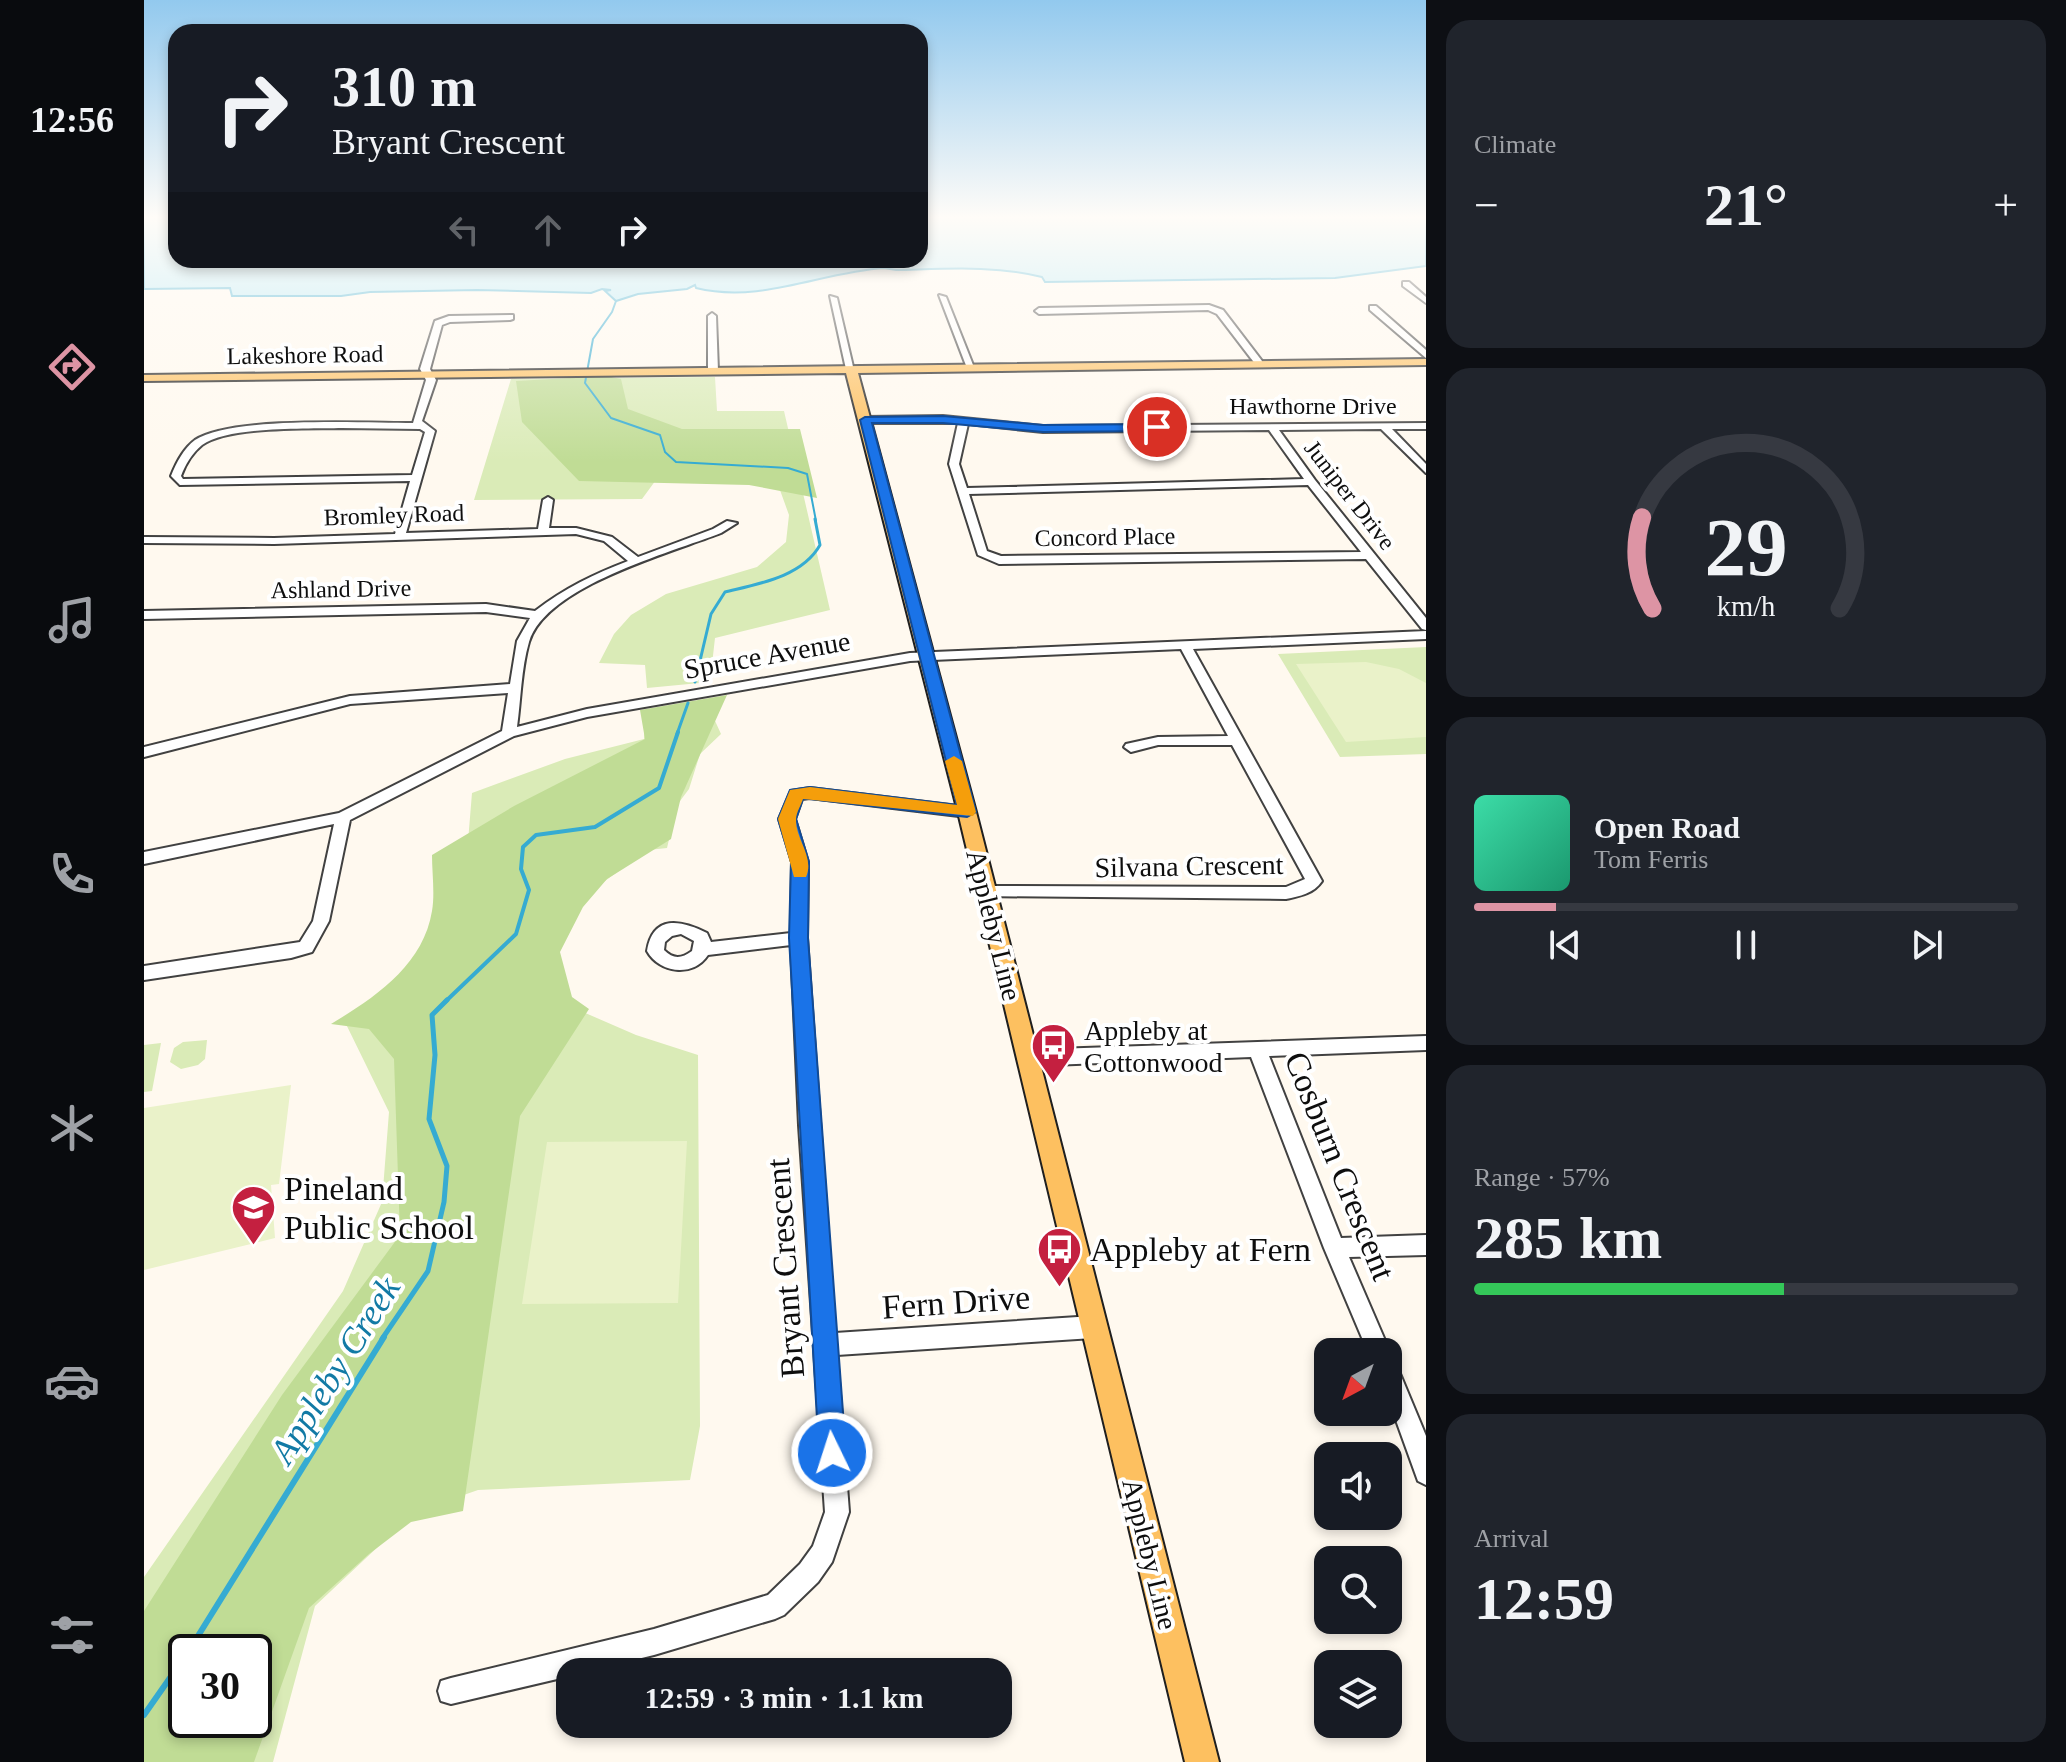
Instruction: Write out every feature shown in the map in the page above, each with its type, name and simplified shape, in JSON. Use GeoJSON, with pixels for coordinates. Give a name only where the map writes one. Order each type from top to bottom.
{"type":"FeatureCollection","features":[{"type":"Feature","properties":{"kind":"main road","name":"Lakeshore Road"},"geometry":{"type":"LineString","coordinates":[[144,378],[1426,362]]}},
{"type":"Feature","properties":{"kind":"main road","name":"Appleby Line"},"geometry":{"type":"LineString","coordinates":[[851,369],[967,812],[1202,1762]]}},
{"type":"Feature","properties":{"kind":"street"},"geometry":{"type":"LineString","coordinates":[[942,297],[972,368]]}},
{"type":"Feature","properties":{"kind":"street"},"geometry":{"type":"LineString","coordinates":[[833,298],[851,369]]}},
{"type":"Feature","properties":{"kind":"street"},"geometry":{"type":"LineString","coordinates":[[1039,311],[1209,307],[1220,312],[1259,363]]}},
{"type":"Feature","properties":{"kind":"street"},"geometry":{"type":"LineString","coordinates":[[1373,308],[1426,355]]}},
{"type":"Feature","properties":{"kind":"street"},"geometry":{"type":"LineString","coordinates":[[712,316],[713,371]]}},
{"type":"Feature","properties":{"kind":"street"},"geometry":{"type":"LineString","coordinates":[[400,536],[430,431],[417,422],[431,380],[425,369],[438,323],[449,319],[510,317]]}},
{"type":"Feature","properties":{"kind":"street","name":"Hawthorne Drive"},"geometry":{"type":"LineString","coordinates":[[865,420],[964,421],[1043,429],[1426,426]]}},
{"type":"Feature","properties":{"kind":"street","name":"Concord Place"},"geometry":{"type":"LineString","coordinates":[[964,421],[954,464],[982,553],[999,560],[1368,555]]}},
{"type":"Feature","properties":{"kind":"street"},"geometry":{"type":"LineString","coordinates":[[1382,425],[1426,470]]}},
{"type":"Feature","properties":{"kind":"street"},"geometry":{"type":"LineString","coordinates":[[416,478],[180,482],[176,476],[178,468],[199,442],[216,435],[253,429],[424,426]]}},
{"type":"Feature","properties":{"kind":"street","name":"Juniper Drive"},"geometry":{"type":"LineString","coordinates":[[1271,426],[1311,482],[1426,626]]}},
{"type":"Feature","properties":{"kind":"street"},"geometry":{"type":"LineString","coordinates":[[964,491],[1311,482]]}},
{"type":"Feature","properties":{"kind":"street"},"geometry":{"type":"LineString","coordinates":[[543,531],[548,500]]}},
{"type":"Feature","properties":{"kind":"street"},"geometry":{"type":"LineString","coordinates":[[509,733],[523,641],[538,615],[566,593],[731,523]]}},
{"type":"Feature","properties":{"kind":"street","name":"Bromley Road"},"geometry":{"type":"LineString","coordinates":[[144,540],[274,541],[576,531],[608,539],[636,561]]}},
{"type":"Feature","properties":{"kind":"street","name":"Ashland Drive"},"geometry":{"type":"LineString","coordinates":[[144,615],[486,608],[538,615]]}},
{"type":"Feature","properties":{"kind":"street","name":"Spruce Avenue"},"geometry":{"type":"LineString","coordinates":[[144,858],[343,817],[509,733],[587,713],[925,654],[1426,635]]}},
{"type":"Feature","properties":{"kind":"street","name":"Silvana Crescent"},"geometry":{"type":"LineString","coordinates":[[985,892],[1286,893],[1303,889],[1314,881],[1185,645]]}},
{"type":"Feature","properties":{"kind":"street"},"geometry":{"type":"LineString","coordinates":[[144,752],[350,700],[517,688]]}},
{"type":"Feature","properties":{"kind":"street"},"geometry":{"type":"LineString","coordinates":[[1131,747],[1158,741],[1235,740]]}},
{"type":"Feature","properties":{"kind":"street","name":"Bryant Crescent"},"geometry":{"type":"LineString","coordinates":[[451,1691],[654,1642],[775,1606],[809,1573],[823,1553],[837,1512],[799,938],[800,862],[787,819],[796,794],[810,793],[967,812]]}},
{"type":"Feature","properties":{"kind":"street"},"geometry":{"type":"LineString","coordinates":[[144,973],[291,952],[306,947],[321,921],[343,817]]}},
{"type":"Feature","properties":{"kind":"street"},"geometry":{"type":"LineString","coordinates":[[702,949],[799,938]]}},
{"type":"Feature","properties":{"kind":"street"},"geometry":{"type":"LineString","coordinates":[[1026,1058],[1426,1043]]}},
{"type":"Feature","properties":{"kind":"street","name":"Cosburn Crescent"},"geometry":{"type":"LineString","coordinates":[[1257,1049],[1334,1248],[1373,1338]]}},
{"type":"Feature","properties":{"kind":"street"},"geometry":{"type":"LineString","coordinates":[[1334,1248],[1426,1245]]}},
{"type":"Feature","properties":{"kind":"street","name":"Fern Drive"},"geometry":{"type":"LineString","coordinates":[[825,1345],[1093,1327]]}},
{"type":"Feature","properties":{"kind":"street"},"geometry":{"type":"LineString","coordinates":[[1402,1403],[1426,1473]]}},
{"type":"Feature","properties":{"kind":"green space"},"geometry":{"type":"Polygon","coordinates":[[[606,376],[621,379],[628,409],[682,429],[800,429],[817,498],[749,485],[579,481],[522,422],[516,381],[606,376]]]}},
{"type":"Feature","properties":{"kind":"green space"},"geometry":{"type":"Polygon","coordinates":[[[715,377],[717,411],[784,411],[830,610],[715,638],[710,682],[647,688],[645,665],[599,663],[614,634],[631,615],[666,594],[757,567],[786,542],[789,515],[776,479],[664,469],[642,499],[474,500],[511,379],[715,377]]]}},
{"type":"Feature","properties":{"kind":"green space"},"geometry":{"type":"Polygon","coordinates":[[[1426,647],[1426,754],[1340,757],[1278,654],[1426,647]]]}},
{"type":"Feature","properties":{"kind":"green space"},"geometry":{"type":"Polygon","coordinates":[[[1366,662],[1399,669],[1426,683],[1426,737],[1346,742],[1296,664],[1366,662]]]}},
{"type":"Feature","properties":{"kind":"green space"},"geometry":{"type":"Polygon","coordinates":[[[727,695],[681,797],[671,839],[607,879],[583,907],[560,952],[572,997],[589,1009],[520,1116],[463,1511],[411,1522],[369,1554],[309,1608],[272,1712],[272,1634],[168,1634],[168,1738],[263,1738],[254,1762],[144,1762],[144,1611],[282,1395],[400,1235],[394,1059],[369,1029],[331,1024],[364,1003],[394,978],[418,948],[427,931],[432,911],[432,855],[514,806],[645,739],[640,710],[727,695]]]}},
{"type":"Feature","properties":{"kind":"green space"},"geometry":{"type":"Polygon","coordinates":[[[706,701],[721,734],[700,754],[689,789],[677,805],[667,848],[648,850],[570,906],[537,992],[636,1035],[698,1055],[700,1426],[690,1480],[478,1490],[415,1512],[315,1606],[273,1762],[144,1762],[144,1577],[343,1291],[382,1202],[389,1112],[344,1020],[400,1010],[465,878],[472,793],[565,759],[644,739],[644,715],[706,701]]]}},
{"type":"Feature","properties":{"kind":"green space"},"geometry":{"type":"Polygon","coordinates":[[[207,1040],[205,1059],[198,1065],[181,1069],[170,1062],[174,1048],[183,1042],[207,1040]]]}},
{"type":"Feature","properties":{"kind":"green space"},"geometry":{"type":"Polygon","coordinates":[[[161,1043],[152,1091],[144,1092],[144,1045],[161,1043]]]}},
{"type":"Feature","properties":{"kind":"green space"},"geometry":{"type":"Polygon","coordinates":[[[291,1085],[279,1184],[271,1185],[275,1238],[144,1270],[144,1108],[291,1085]]]}},
{"type":"Feature","properties":{"kind":"green space"},"geometry":{"type":"Polygon","coordinates":[[[687,1141],[678,1303],[522,1304],[547,1142],[687,1141]]]}},
{"type":"Feature","properties":{"kind":"waterway","name":"Appleby Creek"},"geometry":{"type":"LineString","coordinates":[[616,301],[593,339],[585,383],[611,418],[660,435],[665,452],[676,462],[788,468],[807,474],[816,521]]}},
{"type":"Feature","properties":{"kind":"waterway","name":"Appleby Creek"},"geometry":{"type":"LineString","coordinates":[[695,682],[711,614],[725,592],[778,578],[802,565],[820,545],[815,519]]}},
{"type":"Feature","properties":{"kind":"waterway","name":"Appleby Creek"},"geometry":{"type":"LineString","coordinates":[[677,734],[688,703]]}},
{"type":"Feature","properties":{"kind":"waterway","name":"Appleby Creek"},"geometry":{"type":"LineString","coordinates":[[445,1002],[516,934],[529,890],[521,869],[523,847],[536,835],[595,827],[659,788],[678,732]]}},
{"type":"Feature","properties":{"kind":"waterway","name":"Appleby Creek"},"geometry":{"type":"LineString","coordinates":[[382,1339],[428,1271],[444,1202],[447,1166],[429,1119],[435,1055],[432,1015],[445,1002]]}},
{"type":"Feature","properties":{"kind":"waterway","name":"Appleby Creek"},"geometry":{"type":"LineString","coordinates":[[199,1634],[384,1337]]}},
{"type":"Feature","properties":{"kind":"waterway","name":"Appleby Creek"},"geometry":{"type":"LineString","coordinates":[[144,1715],[168,1681]]}},
{"type":"Feature","properties":{"kind":"slow traffic"},"geometry":{"type":"LineString","coordinates":[[800,873],[800,862],[787,819],[796,794],[810,793],[967,812],[954,761]]}},
{"type":"Feature","properties":{"kind":"place","name":"Appleby at Cottonwood"},"geometry":{"type":"Point","coordinates":[1053,1085]}},
{"type":"Feature","properties":{"kind":"place","name":"Pineland Public School"},"geometry":{"type":"Point","coordinates":[253,1247]}},
{"type":"Feature","properties":{"kind":"place","name":"Appleby at Fern"},"geometry":{"type":"Point","coordinates":[1059,1288]}},
{"type":"Feature","properties":{"kind":"route"},"geometry":{"type":"LineString","coordinates":[[832,1453],[809,1125],[799,938],[800,862],[787,819],[796,794],[810,793],[967,812],[865,420],[943,419],[1043,429],[1157,427]]}}]}
